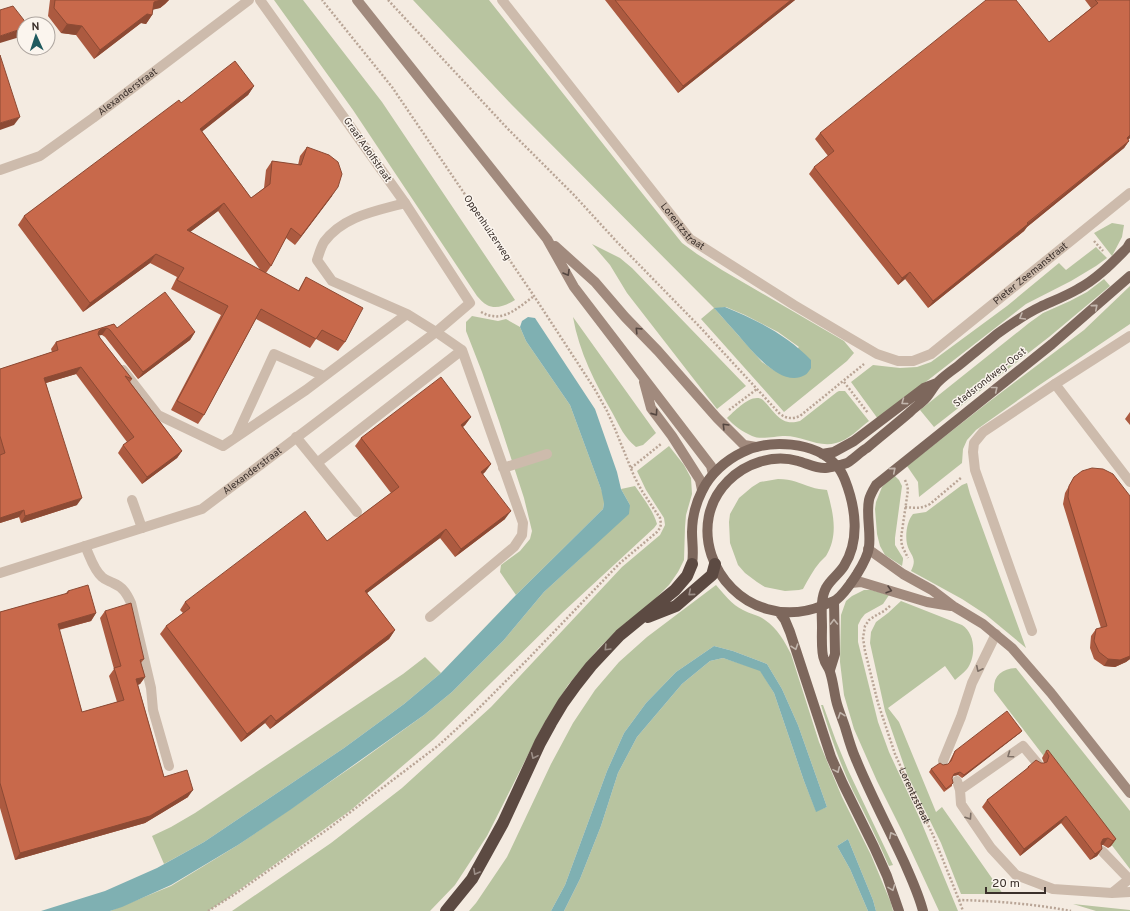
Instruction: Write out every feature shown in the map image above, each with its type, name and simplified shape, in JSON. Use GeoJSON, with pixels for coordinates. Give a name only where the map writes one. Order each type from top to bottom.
{"type":"FeatureCollection","features":[{"type":"Feature","properties":{"kind":"highway"},"geometry":{"type":"LineString","coordinates":[[446,911],[472,879],[503,823],[540,744],[563,704],[576,685],[601,654],[620,635],[675,590],[687,576],[692,564]]}},
{"type":"Feature","properties":{"kind":"highway"},"geometry":{"type":"LineString","coordinates":[[636,622],[676,606],[712,575],[715,564]]}},
{"type":"Feature","properties":{"kind":"main road"},"geometry":{"type":"LineString","coordinates":[[356,0],[547,239],[574,286],[711,466],[719,492]]}},
{"type":"Feature","properties":{"kind":"main road"},"geometry":{"type":"LineString","coordinates":[[547,239],[595,282],[717,418],[744,445],[756,447]]}},
{"type":"Feature","properties":{"kind":"main road"},"geometry":{"type":"LineString","coordinates":[[868,549],[861,567],[851,583],[834,601],[803,612],[778,612],[752,604],[730,587],[722,576],[715,564],[708,540],[707,528],[709,515],[713,503],[726,482],[736,473],[758,462],[783,458],[826,468],[846,464],[885,434],[926,398],[937,383],[1015,321],[1039,307],[1079,289],[1096,277],[1127,248],[1130,243]]}},
{"type":"Feature","properties":{"kind":"main road","name":"Stadsrondweg-Oost"},"geometry":{"type":"LineString","coordinates":[[868,549],[870,532],[868,516],[869,500],[876,485],[1052,344],[1130,276]]}},
{"type":"Feature","properties":{"kind":"main road"},"geometry":{"type":"LineString","coordinates":[[642,376],[651,408],[672,436],[700,480],[702,490]]}},
{"type":"Feature","properties":{"kind":"main road"},"geometry":{"type":"LineString","coordinates":[[822,454],[834,452],[854,441],[924,388],[937,383]]}},
{"type":"Feature","properties":{"kind":"main road"},"geometry":{"type":"LineString","coordinates":[[692,564],[694,551],[692,530],[697,503],[702,490],[713,474],[732,457],[744,451],[769,444],[796,445],[810,448],[822,454],[837,466],[845,480],[852,505],[854,517],[854,541],[845,565],[825,590],[822,606],[823,658],[830,670],[836,702],[855,757],[878,810],[894,839],[914,883],[923,911]]}},
{"type":"Feature","properties":{"kind":"main road"},"geometry":{"type":"LineString","coordinates":[[854,541],[903,574],[932,590],[953,606],[983,624],[1012,648],[1051,693],[1130,793]]}},
{"type":"Feature","properties":{"kind":"main road"},"geometry":{"type":"LineString","coordinates":[[851,583],[861,582],[927,602],[953,606]]}},
{"type":"Feature","properties":{"kind":"main road"},"geometry":{"type":"LineString","coordinates":[[830,670],[835,654],[834,601]]}},
{"type":"Feature","properties":{"kind":"main road"},"geometry":{"type":"LineString","coordinates":[[778,612],[785,620],[790,632],[831,757],[874,847],[889,882],[899,911]]}},
{"type":"Feature","properties":{"kind":"street","name":"Alexanderstraat"},"geometry":{"type":"LineString","coordinates":[[0,170],[40,156],[93,118],[248,0]]}},
{"type":"Feature","properties":{"kind":"street","name":"Graaf Adolfstraat"},"geometry":{"type":"LineString","coordinates":[[260,0],[405,203],[470,303]]}},
{"type":"Feature","properties":{"kind":"street","name":"Lorentzstraat"},"geometry":{"type":"LineString","coordinates":[[502,0],[690,239],[794,305],[877,354],[898,361],[913,361],[931,354]]}},
{"type":"Feature","properties":{"kind":"street","name":"Pieter Zeemanstraat"},"geometry":{"type":"LineString","coordinates":[[931,354],[1130,193]]}},
{"type":"Feature","properties":{"kind":"street"},"geometry":{"type":"LineString","coordinates":[[405,203],[364,214],[338,227],[324,243],[317,260],[332,281],[407,314],[462,350],[523,523],[522,535],[514,547],[430,617]]}},
{"type":"Feature","properties":{"kind":"street","name":"Alexanderstraat"},"geometry":{"type":"LineString","coordinates":[[0,573],[202,509],[436,332],[470,303]]}},
{"type":"Feature","properties":{"kind":"street"},"geometry":{"type":"LineString","coordinates":[[114,360],[158,415],[223,446],[306,390],[407,314]]}},
{"type":"Feature","properties":{"kind":"street"},"geometry":{"type":"LineString","coordinates":[[1032,631],[975,470],[973,452],[974,443],[983,432],[1130,336]]}},
{"type":"Feature","properties":{"kind":"street"},"geometry":{"type":"LineString","coordinates":[[317,463],[462,350]]}},
{"type":"Feature","properties":{"kind":"street"},"geometry":{"type":"LineString","coordinates":[[236,437],[274,354],[324,376]]}},
{"type":"Feature","properties":{"kind":"street"},"geometry":{"type":"LineString","coordinates":[[1055,384],[1130,482]]}},
{"type":"Feature","properties":{"kind":"street"},"geometry":{"type":"LineString","coordinates":[[296,437],[357,512]]}},
{"type":"Feature","properties":{"kind":"street"},"geometry":{"type":"LineString","coordinates":[[503,468],[547,454]]}},
{"type":"Feature","properties":{"kind":"street"},"geometry":{"type":"LineString","coordinates":[[132,500],[142,528]]}},
{"type":"Feature","properties":{"kind":"street"},"geometry":{"type":"LineString","coordinates":[[85,546],[102,577],[120,587],[128,595],[151,688],[153,710],[169,766]]}},
{"type":"Feature","properties":{"kind":"street"},"geometry":{"type":"LineString","coordinates":[[943,761],[961,717],[972,683],[996,634]]}},
{"type":"Feature","properties":{"kind":"street"},"geometry":{"type":"LineString","coordinates":[[1038,764],[1023,746],[958,786],[960,804],[991,848],[1016,875],[1053,889],[1112,893],[1130,892]]}},
{"type":"Feature","properties":{"kind":"street"},"geometry":{"type":"LineString","coordinates":[[1102,850],[1129,879],[1112,893]]}},
{"type":"Feature","properties":{"kind":"path","name":"Oppenhuizerweg"},"geometry":{"type":"LineString","coordinates":[[208,911],[236,894],[328,829],[439,744],[473,714],[522,665],[620,563],[657,532],[661,524],[660,518],[642,491],[613,423],[594,388],[534,296],[392,87],[322,0]]}},
{"type":"Feature","properties":{"kind":"path"},"geometry":{"type":"LineString","coordinates":[[388,0],[617,242],[700,326],[780,414],[785,417],[795,418],[800,416],[877,354]]}},
{"type":"Feature","properties":{"kind":"path"},"geometry":{"type":"LineString","coordinates":[[470,303],[480,312],[500,317],[506,315],[534,296]]}},
{"type":"Feature","properties":{"kind":"path"},"geometry":{"type":"LineString","coordinates":[[905,507],[916,508],[924,507],[930,504],[962,477],[975,470]]}},
{"type":"Feature","properties":{"kind":"path","name":"Lorentzstraat"},"geometry":{"type":"LineString","coordinates":[[896,592],[890,605],[884,611],[869,620],[865,626],[863,638],[865,650],[878,703],[895,754],[933,835],[963,911]]}},
{"type":"Feature","properties":{"kind":"path"},"geometry":{"type":"LineString","coordinates":[[959,900],[992,901],[1043,906],[1071,911]]}},
{"type":"Feature","properties":{"kind":"green space"},"geometry":{"type":"Polygon","coordinates":[[[274,0],[303,0],[382,102],[515,300],[505,305],[494,307],[486,304],[477,296],[353,110],[274,0]]]}},
{"type":"Feature","properties":{"kind":"green space"},"geometry":{"type":"Polygon","coordinates":[[[413,0],[489,0],[682,243],[722,270],[844,341],[854,353],[847,361],[784,412],[701,319],[714,308],[511,104],[413,0]],[[726,307],[715,309],[762,362],[775,371],[799,347],[778,332],[726,307]]]}},
{"type":"Feature","properties":{"kind":"green space"},"geometry":{"type":"Polygon","coordinates":[[[1112,223],[1124,225],[1122,237],[1112,256],[1094,233],[1112,223]]]}},
{"type":"Feature","properties":{"kind":"green space"},"geometry":{"type":"Polygon","coordinates":[[[592,244],[620,258],[632,268],[746,386],[717,409],[627,293],[610,265],[592,244]]]}},
{"type":"Feature","properties":{"kind":"green space"},"geometry":{"type":"Polygon","coordinates":[[[1096,247],[1107,258],[1071,281],[1026,304],[878,419],[851,382],[873,365],[900,368],[917,367],[931,362],[1007,306],[1059,263],[1066,270],[1096,247]]]}},
{"type":"Feature","properties":{"kind":"green space"},"geometry":{"type":"Polygon","coordinates":[[[1104,279],[1110,286],[1049,337],[934,427],[920,410],[1043,313],[1087,292],[1104,279]]]}},
{"type":"Feature","properties":{"kind":"green space"},"geometry":{"type":"Polygon","coordinates":[[[1130,286],[1130,324],[976,430],[967,440],[963,449],[962,463],[919,497],[918,482],[907,466],[1084,330],[1130,286]]]}},
{"type":"Feature","properties":{"kind":"green space"},"geometry":{"type":"Polygon","coordinates":[[[472,316],[498,321],[506,319],[520,327],[526,341],[570,405],[604,497],[603,509],[516,595],[500,572],[501,565],[520,551],[530,539],[532,531],[524,498],[499,421],[466,331],[466,322],[472,316]]]}},
{"type":"Feature","properties":{"kind":"green space"},"geometry":{"type":"Polygon","coordinates":[[[573,317],[656,433],[643,445],[636,447],[625,436],[620,428],[594,379],[579,343],[573,317]]]}},
{"type":"Feature","properties":{"kind":"green space"},"geometry":{"type":"Polygon","coordinates":[[[839,391],[845,391],[869,421],[849,437],[836,443],[823,444],[785,436],[764,438],[755,437],[742,430],[727,418],[744,403],[754,398],[759,398],[763,400],[775,414],[783,420],[788,422],[800,421],[839,391]]]}},
{"type":"Feature","properties":{"kind":"green space"},"geometry":{"type":"Polygon","coordinates":[[[669,446],[684,465],[691,478],[692,494],[686,515],[684,560],[669,585],[649,605],[623,625],[599,648],[568,685],[542,727],[487,836],[455,885],[430,911],[232,911],[331,843],[402,788],[491,707],[622,567],[660,535],[665,525],[664,518],[646,490],[637,471],[669,446]]]}},
{"type":"Feature","properties":{"kind":"green space"},"geometry":{"type":"Polygon","coordinates":[[[894,475],[902,486],[895,545],[903,558],[902,566],[885,555],[880,546],[877,534],[875,509],[876,502],[882,487],[894,475]]]}},
{"type":"Feature","properties":{"kind":"green space"},"geometry":{"type":"Polygon","coordinates":[[[778,479],[792,480],[813,488],[827,490],[833,515],[834,532],[830,548],[803,589],[799,590],[785,591],[765,587],[757,582],[745,573],[738,565],[730,543],[730,514],[739,498],[760,482],[778,479]]]}},
{"type":"Feature","properties":{"kind":"green space"},"geometry":{"type":"Polygon","coordinates":[[[967,483],[1026,648],[985,614],[962,599],[911,571],[914,559],[908,548],[906,536],[911,517],[913,514],[926,512],[962,485],[967,483]]]}},
{"type":"Feature","properties":{"kind":"green space"},"geometry":{"type":"Polygon","coordinates":[[[635,486],[648,504],[653,514],[657,524],[654,528],[563,612],[434,739],[351,810],[208,911],[110,911],[171,886],[238,845],[359,762],[424,715],[452,692],[503,641],[544,592],[584,555],[630,505],[621,489],[635,486]]]}},
{"type":"Feature","properties":{"kind":"green space"},"geometry":{"type":"Polygon","coordinates":[[[716,585],[728,599],[739,608],[763,618],[769,623],[789,649],[819,742],[842,797],[871,855],[893,911],[876,911],[848,839],[837,846],[850,869],[868,911],[564,911],[580,879],[601,826],[618,773],[637,737],[682,684],[710,661],[723,658],[760,670],[774,693],[804,781],[816,811],[827,807],[798,725],[782,689],[767,664],[733,651],[714,646],[676,672],[646,703],[624,733],[607,771],[565,885],[551,911],[469,911],[507,857],[551,764],[573,723],[595,690],[619,662],[647,637],[716,585]]]}},
{"type":"Feature","properties":{"kind":"green space"},"geometry":{"type":"Polygon","coordinates":[[[864,590],[871,590],[889,595],[883,604],[865,614],[858,625],[858,642],[878,722],[889,752],[920,819],[958,911],[939,911],[854,729],[844,695],[840,662],[841,615],[846,601],[864,590]]]}},
{"type":"Feature","properties":{"kind":"green space"},"geometry":{"type":"Polygon","coordinates":[[[901,601],[962,625],[970,634],[973,646],[972,658],[966,670],[955,680],[945,666],[888,708],[899,722],[936,812],[942,807],[1003,894],[961,894],[941,843],[907,774],[885,711],[870,643],[871,632],[876,622],[901,601]]]}},
{"type":"Feature","properties":{"kind":"green space"},"geometry":{"type":"Polygon","coordinates":[[[425,657],[441,673],[404,704],[344,748],[204,842],[164,864],[152,836],[195,813],[403,674],[425,657]]]}},
{"type":"Feature","properties":{"kind":"green space"},"geometry":{"type":"Polygon","coordinates":[[[1016,668],[1130,811],[1130,869],[994,691],[995,681],[999,674],[1006,670],[1016,668]]]}},
{"type":"Feature","properties":{"kind":"green space"},"geometry":{"type":"Polygon","coordinates":[[[821,705],[823,705],[848,770],[893,865],[889,866],[848,781],[821,705]]]}},
{"type":"Feature","properties":{"kind":"green space"},"geometry":{"type":"Polygon","coordinates":[[[1073,904],[1130,910],[1130,911],[1096,911],[1073,904]]]}},
{"type":"Feature","properties":{"kind":"water"},"geometry":{"type":"Polygon","coordinates":[[[725,307],[749,317],[792,343],[811,360],[811,368],[805,375],[796,378],[787,377],[777,373],[760,359],[714,308],[725,307]]]}},
{"type":"Feature","properties":{"kind":"water"},"geometry":{"type":"Polygon","coordinates":[[[528,317],[535,318],[595,409],[617,472],[621,489],[630,505],[629,514],[544,592],[503,641],[452,692],[424,715],[290,810],[238,845],[171,885],[122,907],[110,911],[41,911],[105,891],[157,868],[204,842],[344,748],[404,704],[441,673],[516,595],[603,509],[604,503],[601,489],[570,405],[526,341],[520,327],[522,321],[528,317]]]}},
{"type":"Feature","properties":{"kind":"water"},"geometry":{"type":"Polygon","coordinates":[[[714,646],[733,651],[767,664],[782,689],[798,725],[827,807],[816,812],[774,693],[760,671],[723,658],[710,661],[682,684],[637,737],[618,773],[601,826],[580,879],[564,911],[551,911],[565,885],[607,771],[624,733],[646,703],[676,672],[714,646]]]}},
{"type":"Feature","properties":{"kind":"water"},"geometry":{"type":"Polygon","coordinates":[[[848,839],[876,911],[868,911],[850,869],[837,846],[848,839]]]}},
{"type":"Feature","properties":{"kind":"building"},"geometry":{"type":"Polygon","coordinates":[[[55,0],[161,0],[154,2],[152,15],[147,14],[100,50],[82,26],[67,24],[54,8],[55,0]]]}},
{"type":"Feature","properties":{"kind":"building"},"geometry":{"type":"Polygon","coordinates":[[[615,0],[791,0],[683,86],[615,0]]]}},
{"type":"Feature","properties":{"kind":"building"},"geometry":{"type":"Polygon","coordinates":[[[986,0],[1016,0],[1049,42],[1098,3],[1095,0],[1130,0],[1130,135],[1127,138],[1129,141],[933,301],[910,272],[902,278],[814,167],[834,151],[820,133],[986,0]]]}},
{"type":"Feature","properties":{"kind":"building"},"geometry":{"type":"Polygon","coordinates":[[[13,6],[21,16],[16,16],[16,31],[0,36],[0,10],[13,6]]]}},
{"type":"Feature","properties":{"kind":"building"},"geometry":{"type":"Polygon","coordinates":[[[0,55],[20,117],[0,123],[0,55]]]}},
{"type":"Feature","properties":{"kind":"building"},"geometry":{"type":"Polygon","coordinates":[[[235,61],[254,86],[200,129],[251,198],[270,184],[272,161],[301,165],[307,147],[329,155],[338,162],[342,174],[338,187],[301,236],[291,228],[271,266],[224,203],[187,230],[299,291],[306,277],[363,308],[345,342],[322,330],[316,339],[261,309],[204,415],[177,401],[228,306],[177,280],[184,268],[156,254],[90,303],[24,216],[179,100],[181,103],[235,61]]]}},
{"type":"Feature","properties":{"kind":"building"},"geometry":{"type":"Polygon","coordinates":[[[165,292],[195,332],[143,372],[110,330],[107,328],[101,329],[98,334],[132,379],[125,376],[182,451],[147,477],[123,445],[134,437],[81,367],[44,378],[82,498],[25,516],[24,510],[0,518],[0,455],[5,453],[0,436],[0,369],[58,350],[56,342],[114,324],[117,328],[165,292]]]}},
{"type":"Feature","properties":{"kind":"building"},"geometry":{"type":"Polygon","coordinates":[[[441,377],[471,417],[461,425],[491,464],[481,472],[511,511],[461,549],[446,529],[365,591],[395,630],[276,721],[271,715],[247,734],[166,626],[190,608],[185,602],[305,511],[327,541],[399,487],[361,438],[441,377]]]}},
{"type":"Feature","properties":{"kind":"building"},"geometry":{"type":"Polygon","coordinates":[[[1092,468],[1103,469],[1113,474],[1130,496],[1130,656],[1120,660],[1108,659],[1099,652],[1094,641],[1096,629],[1107,626],[1068,497],[1069,486],[1074,477],[1082,471],[1092,468]]]}},
{"type":"Feature","properties":{"kind":"building"},"geometry":{"type":"Polygon","coordinates":[[[88,585],[96,613],[58,624],[82,712],[124,700],[114,668],[121,666],[105,611],[131,603],[144,659],[140,660],[145,677],[136,679],[164,777],[187,770],[193,790],[150,816],[20,853],[0,783],[0,612],[68,593],[68,591],[88,585]]]}},
{"type":"Feature","properties":{"kind":"building"},"geometry":{"type":"Polygon","coordinates":[[[1007,711],[1022,731],[964,775],[960,772],[954,774],[952,778],[953,783],[946,789],[931,769],[940,763],[943,765],[948,764],[951,761],[955,751],[1007,711]]]}},
{"type":"Feature","properties":{"kind":"building"},"geometry":{"type":"Polygon","coordinates":[[[1048,750],[1116,839],[1113,841],[1108,838],[1103,839],[1101,843],[1102,849],[1095,854],[1066,816],[1024,849],[987,800],[1036,760],[1041,763],[1047,762],[1049,756],[1046,751],[1048,750]]]}}]}
